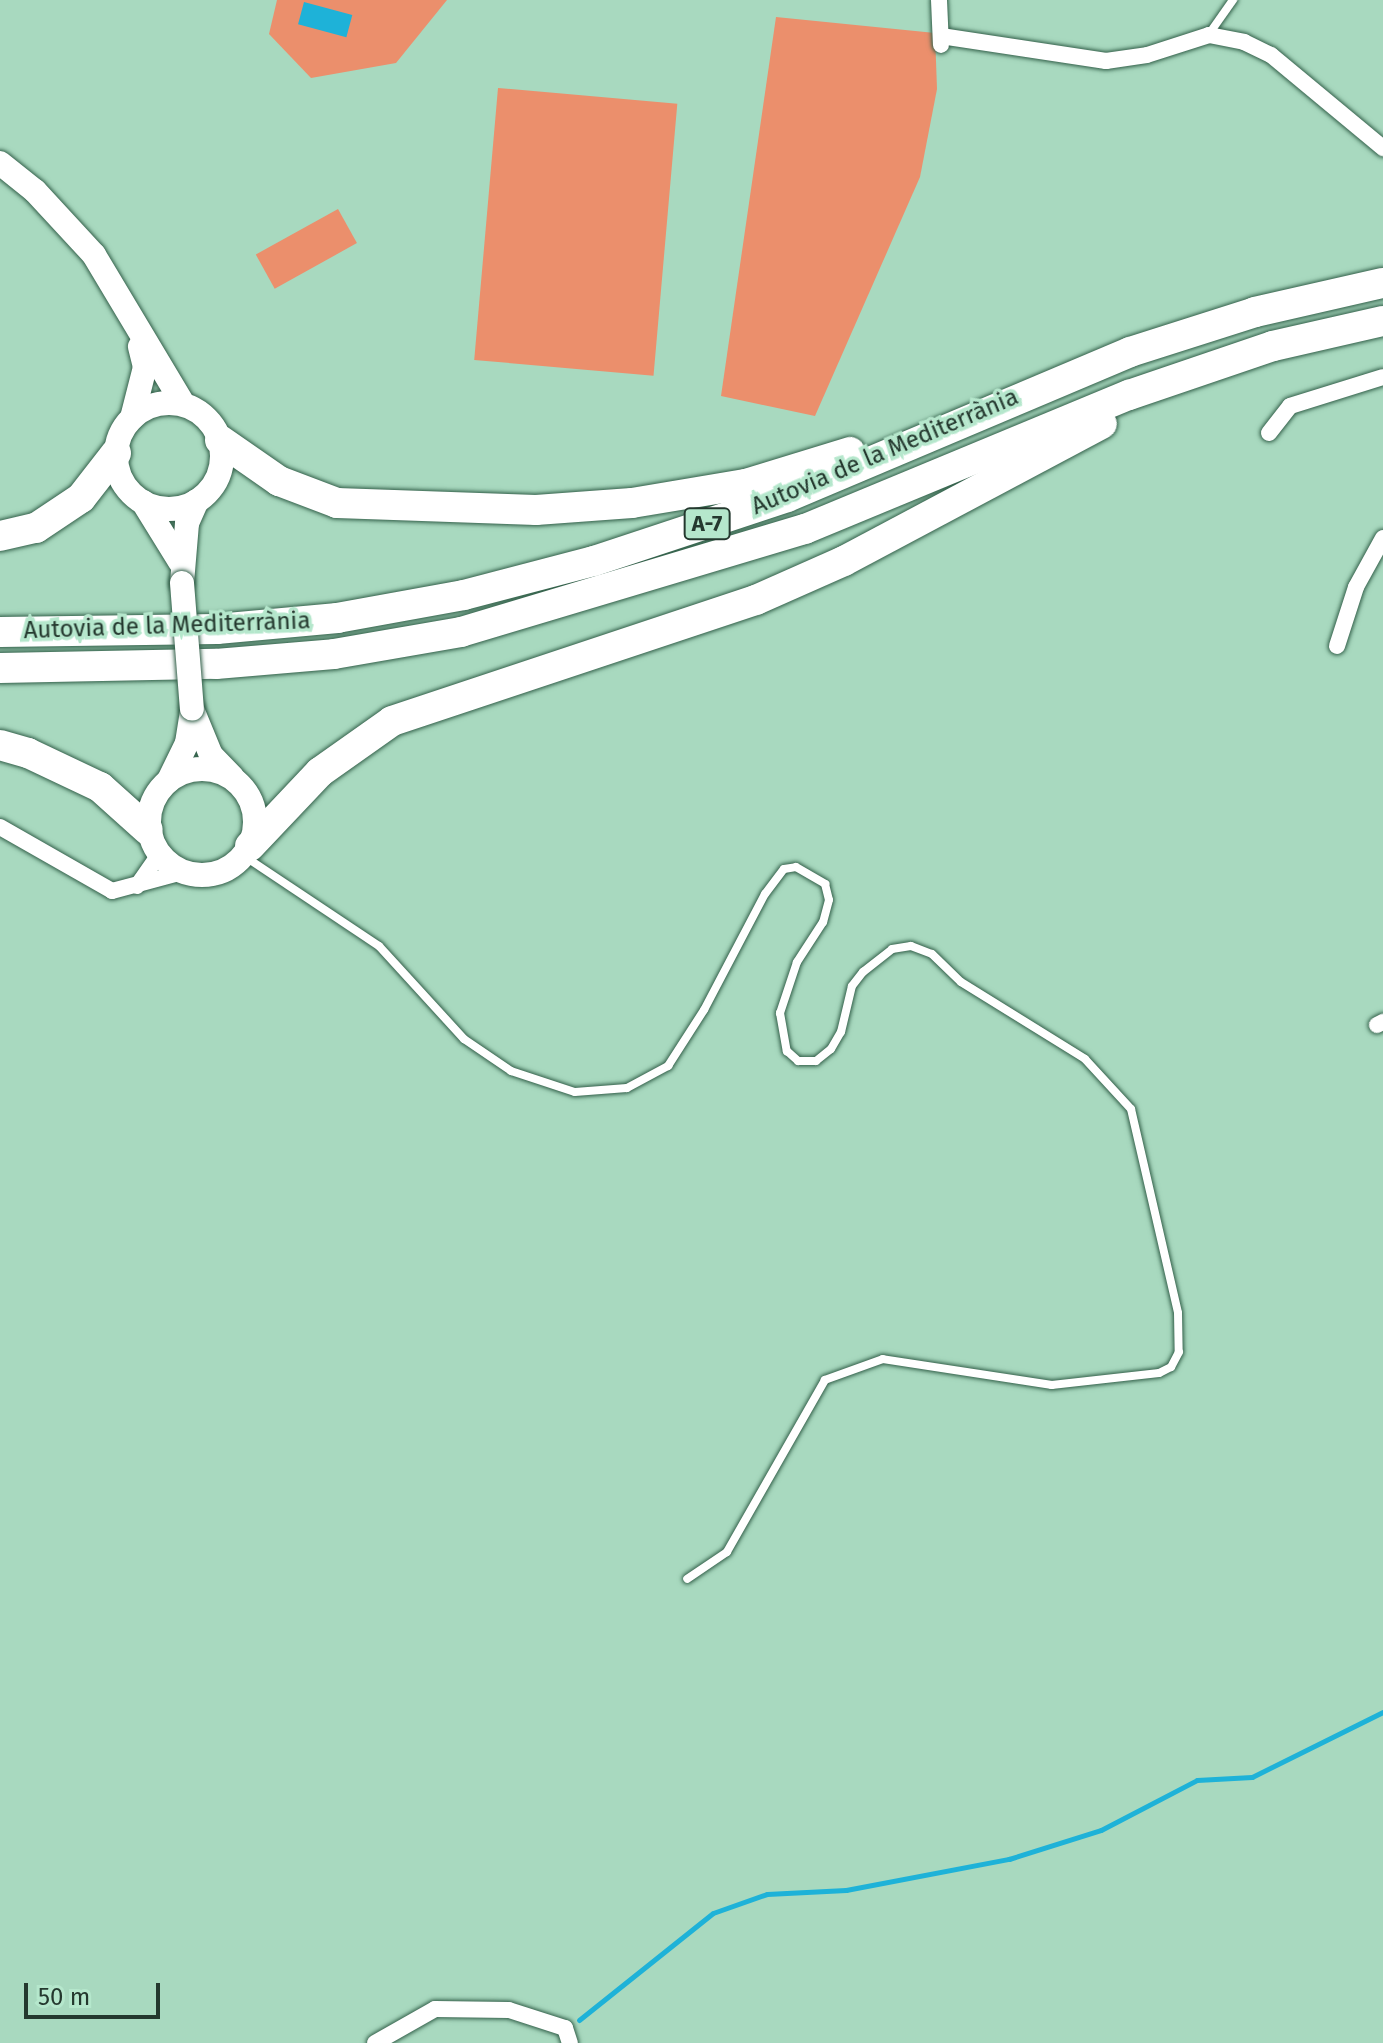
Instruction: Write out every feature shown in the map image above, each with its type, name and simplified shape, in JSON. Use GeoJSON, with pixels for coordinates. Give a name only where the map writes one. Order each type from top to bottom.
{"type":"FeatureCollection","features":[{"type":"Feature","properties":{"kind":"highway","name":"Autovia de la Mediterrània"},"geometry":{"type":"LineString","coordinates":[[0,632],[217,629],[337,618],[464,595],[594,561],[787,497],[1130,352],[1255,312],[1383,283]]}},
{"type":"Feature","properties":{"kind":"highway","name":"Autovia de la Mediterrània"},"geometry":{"type":"LineString","coordinates":[[0,668],[216,664],[334,654],[461,632],[805,529],[1129,395],[1273,346],[1383,321]]}},
{"type":"Feature","properties":{"kind":"highway"},"geometry":{"type":"LineString","coordinates":[[246,851],[320,772],[392,721],[756,600],[844,561],[1132,409],[1277,361],[1383,335]]}},
{"type":"Feature","properties":{"kind":"highway"},"geometry":{"type":"LineString","coordinates":[[220,440],[279,481],[337,503],[536,510],[632,503],[746,484],[935,420],[978,414]]}},
{"type":"Feature","properties":{"kind":"highway"},"geometry":{"type":"LineString","coordinates":[[0,536],[36,528],[81,498],[116,453]]}},
{"type":"Feature","properties":{"kind":"highway"},"geometry":{"type":"LineString","coordinates":[[0,745],[28,753],[100,787],[154,842]]}},
{"type":"Feature","properties":{"kind":"main road"},"geometry":{"type":"LineString","coordinates":[[0,163],[35,191],[94,255],[182,402],[210,424],[220,440],[218,475],[197,501],[181,573],[192,709],[187,743],[169,780],[156,794],[154,842],[183,872],[216,874],[246,851],[254,809],[211,755],[192,709]]}},
{"type":"Feature","properties":{"kind":"main road"},"geometry":{"type":"LineString","coordinates":[[135,326],[145,367],[132,418],[116,453],[118,472],[143,502],[181,573]]}},
{"type":"Feature","properties":{"kind":"main road"},"geometry":{"type":"LineString","coordinates":[[132,418],[152,405],[182,402]]}},
{"type":"Feature","properties":{"kind":"main road"},"geometry":{"type":"LineString","coordinates":[[143,502],[179,508],[197,501]]}},
{"type":"Feature","properties":{"kind":"main road"},"geometry":{"type":"LineString","coordinates":[[169,780],[201,769],[233,779]]}},
{"type":"Feature","properties":{"kind":"street"},"geometry":{"type":"LineString","coordinates":[[939,0],[941,41],[1106,61],[1147,55],[1209,35],[1244,42],[1271,55],[1383,148]]}},
{"type":"Feature","properties":{"kind":"street"},"geometry":{"type":"LineString","coordinates":[[1269,433],[1290,406],[1383,377]]}},
{"type":"Feature","properties":{"kind":"street"},"geometry":{"type":"LineString","coordinates":[[1337,646],[1356,587],[1383,538]]}},
{"type":"Feature","properties":{"kind":"street"},"geometry":{"type":"LineString","coordinates":[[0,827],[112,891],[183,872]]}},
{"type":"Feature","properties":{"kind":"street"},"geometry":{"type":"LineString","coordinates":[[136,887],[154,842]]}},
{"type":"Feature","properties":{"kind":"street"},"geometry":{"type":"LineString","coordinates":[[375,2043],[435,2009],[509,2010],[565,2028],[570,2043]]}},
{"type":"Feature","properties":{"kind":"lane"},"geometry":{"type":"LineString","coordinates":[[1209,35],[1233,0]]}},
{"type":"Feature","properties":{"kind":"lane"},"geometry":{"type":"LineString","coordinates":[[246,851],[379,946],[464,1039],[511,1071],[575,1092],[627,1088],[668,1066],[765,894],[784,869],[796,867],[825,884],[829,900],[823,922],[797,962],[780,1013],[787,1051],[798,1061],[816,1061],[831,1049],[841,1032],[852,986],[863,972],[892,949],[911,946],[932,954],[961,982],[1085,1059],[1131,1109],[1178,1313],[1179,1352],[1171,1367],[1159,1373],[1052,1385],[883,1359],[825,1380],[727,1552],[687,1579]]}},
{"type":"Feature","properties":{"kind":"shaded area"},"geometry":{"type":"Polygon","coordinates":[[[277,0],[447,0],[396,63],[311,78],[269,34],[277,0]]]}},
{"type":"Feature","properties":{"kind":"shaded area"},"geometry":{"type":"Polygon","coordinates":[[[776,17],[935,33],[937,89],[920,177],[815,416],[721,396],[776,17]]]}},
{"type":"Feature","properties":{"kind":"shaded area"},"geometry":{"type":"Polygon","coordinates":[[[498,88],[677,104],[654,376],[474,360],[498,88]]]}},
{"type":"Feature","properties":{"kind":"shaded area"},"geometry":{"type":"Polygon","coordinates":[[[338,209],[357,243],[275,289],[256,255],[338,209]]]}},
{"type":"Feature","properties":{"kind":"water"},"geometry":{"type":"Polygon","coordinates":[[[304,2],[352,15],[346,37],[298,24],[304,2]]]}},
{"type":"Feature","properties":{"kind":"waterway"},"geometry":{"type":"LineString","coordinates":[[579,2020],[713,1913],[767,1894],[846,1890],[1009,1859],[1101,1830],[1197,1780],[1252,1777],[1383,1712]]}}]}
